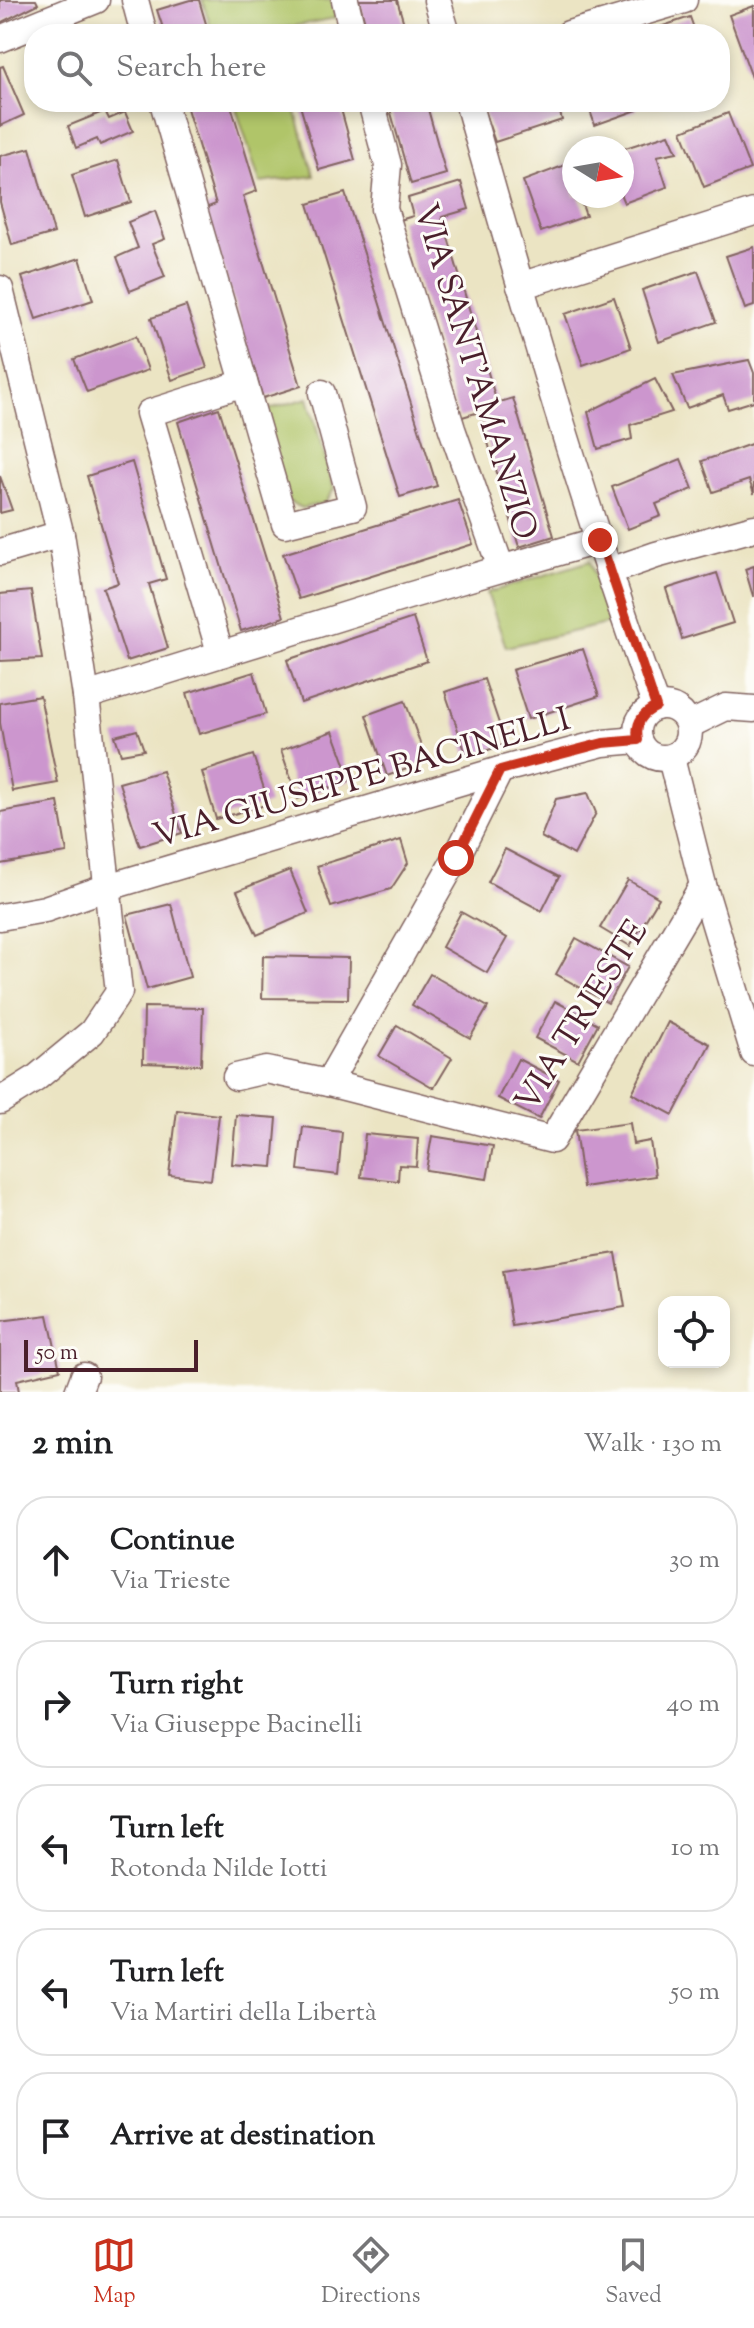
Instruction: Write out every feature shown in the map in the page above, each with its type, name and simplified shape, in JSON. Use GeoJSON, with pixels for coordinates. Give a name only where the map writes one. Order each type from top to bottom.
{"type":"FeatureCollection","features":[{"type":"Feature","properties":{"kind":"street"},"geometry":{"type":"LineString","coordinates":[[37,24],[96,0]]}},
{"type":"Feature","properties":{"kind":"street"},"geometry":{"type":"LineString","coordinates":[[135,0],[141,24]]}},
{"type":"Feature","properties":{"kind":"street"},"geometry":{"type":"LineString","coordinates":[[345,0],[351,24]]}},
{"type":"Feature","properties":{"kind":"street"},"geometry":{"type":"LineString","coordinates":[[437,0],[444,24]]}},
{"type":"Feature","properties":{"kind":"street"},"geometry":{"type":"LineString","coordinates":[[603,24],[684,0]]}},
{"type":"Feature","properties":{"kind":"street"},"geometry":{"type":"LineString","coordinates":[[0,39],[24,29]]}},
{"type":"Feature","properties":{"kind":"street"},"geometry":{"type":"LineString","coordinates":[[166,112],[285,524],[353,507],[322,393]]}},
{"type":"Feature","properties":{"kind":"street","name":"VIA SANT'AMANZIO"},"geometry":{"type":"LineString","coordinates":[[374,112],[388,165],[384,209],[452,429],[501,568]]}},
{"type":"Feature","properties":{"kind":"street"},"geometry":{"type":"LineString","coordinates":[[471,112],[520,286],[625,623],[656,707]]}},
{"type":"Feature","properties":{"kind":"street"},"geometry":{"type":"LineString","coordinates":[[520,286],[754,212]]}},
{"type":"Feature","properties":{"kind":"street"},"geometry":{"type":"LineString","coordinates":[[0,289],[61,534],[86,696],[119,992],[92,1032],[35,1079],[0,1101]]}},
{"type":"Feature","properties":{"kind":"street"},"geometry":{"type":"LineString","coordinates":[[220,652],[149,413],[244,383]]}},
{"type":"Feature","properties":{"kind":"street"},"geometry":{"type":"LineString","coordinates":[[610,571],[754,528]]}},
{"type":"Feature","properties":{"kind":"street"},"geometry":{"type":"LineString","coordinates":[[0,552],[61,534]]}},
{"type":"Feature","properties":{"kind":"street","name":"VIA SANT'AMANZIO"},"geometry":{"type":"LineString","coordinates":[[86,696],[220,652],[600,540]]}},
{"type":"Feature","properties":{"kind":"street"},"geometry":{"type":"LineString","coordinates":[[656,707],[679,711],[689,725],[690,733],[684,749],[671,758],[655,757],[638,740],[642,716],[656,707]]}},
{"type":"Feature","properties":{"kind":"street"},"geometry":{"type":"LineString","coordinates":[[689,725],[726,707],[754,709]]}},
{"type":"Feature","properties":{"kind":"street","name":"VIA GIUSEPPE BACINELLI"},"geometry":{"type":"LineString","coordinates":[[0,917],[45,909],[105,888],[500,770],[603,743],[638,740]]}},
{"type":"Feature","properties":{"kind":"street"},"geometry":{"type":"LineString","coordinates":[[671,758],[703,885],[754,1053]]}},
{"type":"Feature","properties":{"kind":"street"},"geometry":{"type":"LineString","coordinates":[[236,1077],[266,1070],[328,1083],[456,858],[500,770]]}},
{"type":"Feature","properties":{"kind":"street","name":"VIA TRIESTE"},"geometry":{"type":"LineString","coordinates":[[328,1083],[552,1140],[703,885]]}},
{"type":"Feature","properties":{"kind":"green space"},"geometry":{"type":"Polygon","coordinates":[[[202,0],[331,0],[336,18],[304,24],[210,24],[202,0]]]}},
{"type":"Feature","properties":{"kind":"green space"},"geometry":{"type":"Polygon","coordinates":[[[237,112],[296,112],[314,176],[260,183],[237,112]]]}},
{"type":"Feature","properties":{"kind":"green space"},"geometry":{"type":"Polygon","coordinates":[[[308,398],[334,489],[325,503],[302,508],[288,501],[262,411],[308,398]]]}},
{"type":"Feature","properties":{"kind":"green space"},"geometry":{"type":"Polygon","coordinates":[[[590,561],[610,623],[506,647],[487,593],[590,561]]]}},
{"type":"Feature","properties":{"kind":"building"},"geometry":{"type":"Polygon","coordinates":[[[0,0],[36,0],[38,4],[0,23],[0,0]]]}},
{"type":"Feature","properties":{"kind":"building"},"geometry":{"type":"Polygon","coordinates":[[[199,0],[206,24],[162,24],[157,10],[199,0]]]}},
{"type":"Feature","properties":{"kind":"building"},"geometry":{"type":"Polygon","coordinates":[[[359,0],[397,0],[404,24],[365,24],[359,0]]]}},
{"type":"Feature","properties":{"kind":"building"},"geometry":{"type":"Polygon","coordinates":[[[754,6],[754,83],[729,15],[754,6]]]}},
{"type":"Feature","properties":{"kind":"building"},"geometry":{"type":"Polygon","coordinates":[[[690,17],[692,24],[669,24],[690,17]]]}},
{"type":"Feature","properties":{"kind":"building"},"geometry":{"type":"Polygon","coordinates":[[[3,66],[24,115],[0,126],[0,67],[3,66]]]}},
{"type":"Feature","properties":{"kind":"building"},"geometry":{"type":"Polygon","coordinates":[[[103,112],[109,119],[125,112],[133,131],[100,145],[97,139],[76,148],[68,126],[103,112]]]}},
{"type":"Feature","properties":{"kind":"building"},"geometry":{"type":"Polygon","coordinates":[[[188,112],[233,112],[257,191],[243,196],[301,386],[263,398],[205,208],[216,204],[188,112]]]}},
{"type":"Feature","properties":{"kind":"building"},"geometry":{"type":"Polygon","coordinates":[[[302,112],[342,112],[355,160],[319,170],[302,112]]]}},
{"type":"Feature","properties":{"kind":"building"},"geometry":{"type":"Polygon","coordinates":[[[391,112],[429,112],[446,174],[411,184],[391,112]]]}},
{"type":"Feature","properties":{"kind":"building"},"geometry":{"type":"Polygon","coordinates":[[[484,112],[560,112],[562,120],[495,142],[484,112]]]}},
{"type":"Feature","properties":{"kind":"building"},"geometry":{"type":"Polygon","coordinates":[[[590,112],[631,112],[595,125],[590,112]]]}},
{"type":"Feature","properties":{"kind":"building"},"geometry":{"type":"Polygon","coordinates":[[[728,113],[750,169],[704,187],[682,131],[728,113]]]}},
{"type":"Feature","properties":{"kind":"building"},"geometry":{"type":"Polygon","coordinates":[[[669,134],[677,152],[657,156],[667,187],[634,199],[634,145],[669,134]]]}},
{"type":"Feature","properties":{"kind":"building"},"geometry":{"type":"Polygon","coordinates":[[[30,148],[54,233],[12,245],[0,202],[0,156],[30,148]]]}},
{"type":"Feature","properties":{"kind":"building"},"geometry":{"type":"Polygon","coordinates":[[[118,160],[131,202],[85,217],[72,175],[118,160]]]}},
{"type":"Feature","properties":{"kind":"building"},"geometry":{"type":"Polygon","coordinates":[[[562,166],[562,208],[583,208],[586,216],[541,232],[523,181],[562,166]]]}},
{"type":"Feature","properties":{"kind":"building"},"geometry":{"type":"Polygon","coordinates":[[[461,182],[469,209],[442,217],[497,403],[513,398],[554,536],[519,547],[479,412],[459,418],[400,220],[413,216],[408,198],[461,182]]]}},
{"type":"Feature","properties":{"kind":"building"},"geometry":{"type":"Polygon","coordinates":[[[345,193],[437,486],[400,497],[308,204],[345,193]]]}},
{"type":"Feature","properties":{"kind":"building"},"geometry":{"type":"Polygon","coordinates":[[[155,211],[165,239],[152,244],[165,277],[130,291],[117,257],[138,248],[128,222],[155,211]]]}},
{"type":"Feature","properties":{"kind":"building"},"geometry":{"type":"Polygon","coordinates":[[[754,247],[754,306],[745,309],[726,256],[754,247]]]}},
{"type":"Feature","properties":{"kind":"building"},"geometry":{"type":"Polygon","coordinates":[[[80,258],[93,300],[36,319],[22,277],[80,258]]]}},
{"type":"Feature","properties":{"kind":"building"},"geometry":{"type":"Polygon","coordinates":[[[698,271],[716,322],[659,342],[642,290],[698,271]]]}},
{"type":"Feature","properties":{"kind":"building"},"geometry":{"type":"Polygon","coordinates":[[[614,297],[631,348],[583,365],[565,314],[614,297]]]}},
{"type":"Feature","properties":{"kind":"building"},"geometry":{"type":"Polygon","coordinates":[[[186,306],[207,368],[172,380],[151,318],[186,306]]]}},
{"type":"Feature","properties":{"kind":"building"},"geometry":{"type":"Polygon","coordinates":[[[136,336],[148,370],[87,392],[74,359],[136,336]]]}},
{"type":"Feature","properties":{"kind":"building"},"geometry":{"type":"Polygon","coordinates":[[[749,360],[754,373],[754,401],[728,409],[723,395],[687,408],[673,375],[749,360]]]}},
{"type":"Feature","properties":{"kind":"building"},"geometry":{"type":"Polygon","coordinates":[[[655,379],[672,412],[630,425],[632,439],[598,449],[588,412],[655,379]]]}},
{"type":"Feature","properties":{"kind":"building"},"geometry":{"type":"Polygon","coordinates":[[[219,408],[284,617],[241,631],[178,422],[219,408]]]}},
{"type":"Feature","properties":{"kind":"building"},"geometry":{"type":"Polygon","coordinates":[[[754,443],[754,494],[749,480],[713,492],[702,461],[754,443]]]}},
{"type":"Feature","properties":{"kind":"building"},"geometry":{"type":"Polygon","coordinates":[[[681,459],[693,489],[656,504],[661,516],[628,529],[612,487],[681,459]]]}},
{"type":"Feature","properties":{"kind":"building"},"geometry":{"type":"Polygon","coordinates":[[[132,462],[166,579],[149,584],[168,648],[127,661],[103,588],[118,583],[87,476],[132,462]]]}},
{"type":"Feature","properties":{"kind":"building"},"geometry":{"type":"Polygon","coordinates":[[[0,476],[12,510],[0,513],[0,476]]]}},
{"type":"Feature","properties":{"kind":"building"},"geometry":{"type":"Polygon","coordinates":[[[458,500],[473,544],[299,599],[283,554],[458,500]]]}},
{"type":"Feature","properties":{"kind":"building"},"geometry":{"type":"Polygon","coordinates":[[[754,566],[754,596],[753,596],[745,569],[754,566]]]}},
{"type":"Feature","properties":{"kind":"building"},"geometry":{"type":"Polygon","coordinates":[[[717,573],[733,623],[682,639],[666,589],[717,573]]]}},
{"type":"Feature","properties":{"kind":"building"},"geometry":{"type":"Polygon","coordinates":[[[31,591],[42,659],[0,661],[0,594],[31,591]]]}},
{"type":"Feature","properties":{"kind":"building"},"geometry":{"type":"Polygon","coordinates":[[[413,618],[427,661],[301,703],[287,660],[413,618]]]}},
{"type":"Feature","properties":{"kind":"building"},"geometry":{"type":"Polygon","coordinates":[[[583,649],[599,696],[528,719],[512,670],[583,649]]]}},
{"type":"Feature","properties":{"kind":"building"},"geometry":{"type":"Polygon","coordinates":[[[254,672],[266,714],[199,734],[187,693],[254,672]]]}},
{"type":"Feature","properties":{"kind":"building"},"geometry":{"type":"Polygon","coordinates":[[[484,679],[506,744],[467,757],[445,692],[484,679]]]}},
{"type":"Feature","properties":{"kind":"building"},"geometry":{"type":"Polygon","coordinates":[[[40,696],[58,783],[12,791],[0,723],[0,703],[40,696]]]}},
{"type":"Feature","properties":{"kind":"building"},"geometry":{"type":"Polygon","coordinates":[[[405,701],[427,762],[387,776],[366,715],[405,701]]]}},
{"type":"Feature","properties":{"kind":"building"},"geometry":{"type":"Polygon","coordinates":[[[137,730],[144,750],[121,754],[115,736],[137,730]]]}},
{"type":"Feature","properties":{"kind":"building"},"geometry":{"type":"Polygon","coordinates":[[[333,731],[351,780],[298,799],[281,750],[333,731]]]}},
{"type":"Feature","properties":{"kind":"building"},"geometry":{"type":"Polygon","coordinates":[[[253,755],[269,804],[216,819],[202,772],[253,755]]]}},
{"type":"Feature","properties":{"kind":"building"},"geometry":{"type":"Polygon","coordinates":[[[162,771],[182,833],[140,846],[119,783],[162,771]]]}},
{"type":"Feature","properties":{"kind":"building"},"geometry":{"type":"Polygon","coordinates":[[[588,793],[596,813],[574,855],[541,837],[556,799],[588,793]]]}},
{"type":"Feature","properties":{"kind":"building"},"geometry":{"type":"Polygon","coordinates":[[[58,802],[67,853],[0,864],[0,812],[58,802]]]}},
{"type":"Feature","properties":{"kind":"building"},"geometry":{"type":"Polygon","coordinates":[[[401,840],[408,863],[391,889],[331,907],[317,866],[401,840]]]}},
{"type":"Feature","properties":{"kind":"building"},"geometry":{"type":"Polygon","coordinates":[[[505,849],[559,877],[542,911],[488,882],[505,849]]]}},
{"type":"Feature","properties":{"kind":"building"},"geometry":{"type":"Polygon","coordinates":[[[290,870],[308,913],[257,935],[237,891],[290,870]]]}},
{"type":"Feature","properties":{"kind":"building"},"geometry":{"type":"Polygon","coordinates":[[[628,880],[659,898],[630,946],[600,928],[628,880]]]}},
{"type":"Feature","properties":{"kind":"building"},"geometry":{"type":"Polygon","coordinates":[[[171,904],[190,977],[147,989],[127,915],[171,904]]]}},
{"type":"Feature","properties":{"kind":"building"},"geometry":{"type":"Polygon","coordinates":[[[461,912],[507,938],[487,973],[442,947],[461,912]]]}},
{"type":"Feature","properties":{"kind":"building"},"geometry":{"type":"Polygon","coordinates":[[[576,938],[628,967],[608,1003],[556,974],[576,938]]]}},
{"type":"Feature","properties":{"kind":"building"},"geometry":{"type":"Polygon","coordinates":[[[263,956],[349,958],[348,999],[262,998],[263,956]]]}},
{"type":"Feature","properties":{"kind":"building"},"geometry":{"type":"Polygon","coordinates":[[[430,974],[488,1007],[470,1038],[412,1005],[430,974]]]}},
{"type":"Feature","properties":{"kind":"building"},"geometry":{"type":"Polygon","coordinates":[[[555,1001],[598,1024],[578,1061],[535,1038],[555,1001]]]}},
{"type":"Feature","properties":{"kind":"building"},"geometry":{"type":"Polygon","coordinates":[[[144,1007],[203,1008],[201,1065],[143,1063],[144,1007]]]}},
{"type":"Feature","properties":{"kind":"building"},"geometry":{"type":"Polygon","coordinates":[[[668,1022],[710,1044],[673,1115],[632,1093],[668,1022]]]}},
{"type":"Feature","properties":{"kind":"building"},"geometry":{"type":"Polygon","coordinates":[[[397,1025],[452,1058],[434,1088],[379,1056],[397,1025]]]}},
{"type":"Feature","properties":{"kind":"building"},"geometry":{"type":"Polygon","coordinates":[[[518,1059],[559,1080],[539,1119],[498,1098],[518,1059]]]}},
{"type":"Feature","properties":{"kind":"building"},"geometry":{"type":"Polygon","coordinates":[[[177,1110],[219,1115],[211,1180],[169,1175],[177,1110]]]}},
{"type":"Feature","properties":{"kind":"building"},"geometry":{"type":"Polygon","coordinates":[[[236,1115],[277,1118],[273,1167],[232,1164],[236,1115]]]}},
{"type":"Feature","properties":{"kind":"building"},"geometry":{"type":"Polygon","coordinates":[[[630,1123],[633,1144],[650,1141],[655,1176],[583,1187],[575,1130],[630,1123]]]}},
{"type":"Feature","properties":{"kind":"building"},"geometry":{"type":"Polygon","coordinates":[[[303,1127],[342,1132],[338,1175],[298,1170],[303,1127]]]}},
{"type":"Feature","properties":{"kind":"building"},"geometry":{"type":"Polygon","coordinates":[[[365,1134],[418,1139],[416,1166],[399,1165],[398,1181],[361,1177],[365,1134]]]}},
{"type":"Feature","properties":{"kind":"building"},"geometry":{"type":"Polygon","coordinates":[[[432,1136],[493,1146],[487,1179],[426,1170],[432,1136]]]}},
{"type":"Feature","properties":{"kind":"building"},"geometry":{"type":"Polygon","coordinates":[[[616,1253],[625,1307],[512,1326],[503,1271],[616,1253]]]}},
{"type":"Feature","properties":{"kind":"building"},"geometry":{"type":"Polygon","coordinates":[[[48,1315],[60,1370],[17,1380],[19,1392],[0,1392],[0,1321],[48,1315]]]}},
{"type":"Feature","properties":{"kind":"route"},"geometry":{"type":"LineString","coordinates":[[456,858],[500,770],[603,743],[638,740],[638,723],[648,710],[656,707],[625,623],[600,540]]}}]}
